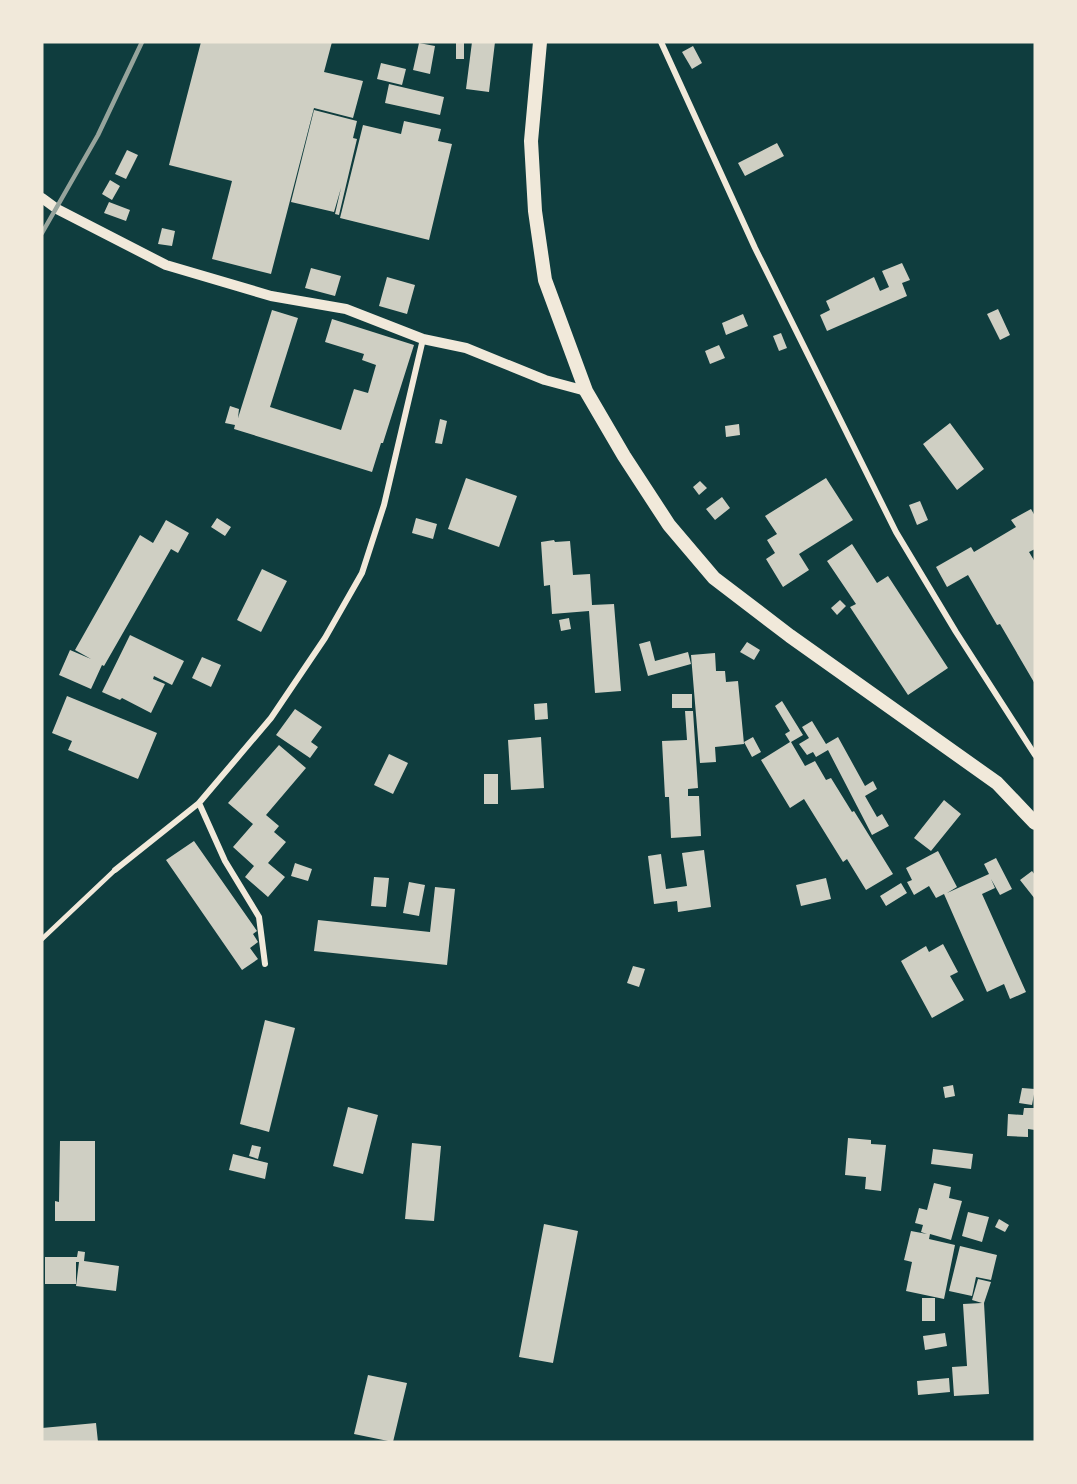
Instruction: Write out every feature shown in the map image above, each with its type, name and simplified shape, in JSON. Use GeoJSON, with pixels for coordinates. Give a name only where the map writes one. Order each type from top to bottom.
{"type":"FeatureCollection","features":[{"type":"Feature","properties":{"kind":"main road"},"geometry":{"type":"LineString","coordinates":[[540,42],[531,141],[535,211],[545,279],[586,390],[624,456],[669,525],[714,578],[790,636],[997,783],[1035,823]]}},
{"type":"Feature","properties":{"kind":"street"},"geometry":{"type":"LineString","coordinates":[[660,42],[755,248],[896,532],[956,632],[1035,755]]}},
{"type":"Feature","properties":{"kind":"street"},"geometry":{"type":"LineString","coordinates":[[42,198],[57,209],[166,265],[271,296],[346,309],[423,339],[466,348],[545,380],[586,390]]}},
{"type":"Feature","properties":{"kind":"street"},"geometry":{"type":"LineString","coordinates":[[115,870],[199,803],[271,718],[325,638],[362,573],[384,506],[423,339]]}},
{"type":"Feature","properties":{"kind":"street"},"geometry":{"type":"LineString","coordinates":[[199,803],[225,861],[259,917],[265,964]]}},
{"type":"Feature","properties":{"kind":"lane"},"geometry":{"type":"LineString","coordinates":[[42,939],[115,870]]}},
{"type":"Feature","properties":{"kind":"building"},"geometry":{"type":"Polygon","coordinates":[[[201,42],[332,42],[324,72],[363,81],[353,118],[314,108],[271,274],[212,259],[232,181],[169,165],[201,42]]]}},
{"type":"Feature","properties":{"kind":"building"},"geometry":{"type":"Polygon","coordinates":[[[456,42],[464,42],[464,59],[456,59],[456,42]]]}},
{"type":"Feature","properties":{"kind":"building"},"geometry":{"type":"Polygon","coordinates":[[[472,42],[495,42],[489,92],[466,89],[472,42]]]}},
{"type":"Feature","properties":{"kind":"building"},"geometry":{"type":"Polygon","coordinates":[[[419,43],[435,46],[430,74],[413,70],[419,43]]]}},
{"type":"Feature","properties":{"kind":"building"},"geometry":{"type":"Polygon","coordinates":[[[693,46],[702,63],[692,69],[682,52],[693,46]]]}},
{"type":"Feature","properties":{"kind":"building"},"geometry":{"type":"Polygon","coordinates":[[[381,63],[406,69],[402,85],[377,79],[381,63]]]}},
{"type":"Feature","properties":{"kind":"building"},"geometry":{"type":"Polygon","coordinates":[[[389,84],[444,97],[440,115],[385,103],[389,84]]]}},
{"type":"Feature","properties":{"kind":"building"},"geometry":{"type":"Polygon","coordinates":[[[314,110],[357,121],[353,138],[357,139],[339,215],[335,214],[341,188],[334,212],[291,202],[314,110]]]}},
{"type":"Feature","properties":{"kind":"building"},"geometry":{"type":"Polygon","coordinates":[[[404,121],[441,129],[438,141],[452,144],[429,240],[340,218],[363,125],[401,134],[404,121]]]}},
{"type":"Feature","properties":{"kind":"building"},"geometry":{"type":"Polygon","coordinates":[[[777,143],[784,156],[745,176],[738,163],[777,143]]]}},
{"type":"Feature","properties":{"kind":"building"},"geometry":{"type":"Polygon","coordinates":[[[127,150],[138,155],[126,179],[115,174],[127,150]]]}},
{"type":"Feature","properties":{"kind":"building"},"geometry":{"type":"Polygon","coordinates":[[[110,180],[120,186],[112,200],[102,194],[110,180]]]}},
{"type":"Feature","properties":{"kind":"building"},"geometry":{"type":"Polygon","coordinates":[[[109,202],[130,210],[126,221],[104,213],[109,202]]]}},
{"type":"Feature","properties":{"kind":"building"},"geometry":{"type":"Polygon","coordinates":[[[162,228],[175,231],[172,246],[158,244],[162,228]]]}},
{"type":"Feature","properties":{"kind":"building"},"geometry":{"type":"Polygon","coordinates":[[[902,263],[910,280],[902,283],[907,296],[827,331],[820,315],[830,310],[826,301],[874,277],[880,291],[889,287],[882,271],[902,263]]]}},
{"type":"Feature","properties":{"kind":"building"},"geometry":{"type":"Polygon","coordinates":[[[311,268],[341,276],[335,296],[305,288],[311,268]]]}},
{"type":"Feature","properties":{"kind":"building"},"geometry":{"type":"Polygon","coordinates":[[[387,277],[415,285],[407,314],[379,306],[387,277]]]}},
{"type":"Feature","properties":{"kind":"building"},"geometry":{"type":"Polygon","coordinates":[[[998,309],[1010,335],[1000,340],[987,314],[998,309]]]}},
{"type":"Feature","properties":{"kind":"building"},"geometry":{"type":"Polygon","coordinates":[[[272,310],[298,318],[270,407],[341,430],[354,389],[368,393],[376,365],[362,360],[364,354],[325,342],[332,319],[414,345],[372,472],[234,429],[235,425],[225,423],[230,406],[239,409],[238,418],[272,310]]]}},
{"type":"Feature","properties":{"kind":"building"},"geometry":{"type":"Polygon","coordinates":[[[743,314],[748,326],[726,335],[722,323],[743,314]]]}},
{"type":"Feature","properties":{"kind":"building"},"geometry":{"type":"Polygon","coordinates":[[[781,333],[787,348],[779,351],[773,336],[781,333]]]}},
{"type":"Feature","properties":{"kind":"building"},"geometry":{"type":"Polygon","coordinates":[[[719,345],[725,358],[710,364],[705,351],[719,345]]]}},
{"type":"Feature","properties":{"kind":"building"},"geometry":{"type":"Polygon","coordinates":[[[440,419],[447,421],[442,444],[435,443],[440,419]]]}},
{"type":"Feature","properties":{"kind":"building"},"geometry":{"type":"Polygon","coordinates":[[[950,423],[984,469],[957,490],[923,444],[950,423]]]}},
{"type":"Feature","properties":{"kind":"building"},"geometry":{"type":"Polygon","coordinates":[[[739,424],[740,435],[726,437],[725,426],[739,424]]]}},
{"type":"Feature","properties":{"kind":"building"},"geometry":{"type":"Polygon","coordinates":[[[466,478],[517,496],[499,547],[448,529],[466,478]]]}},
{"type":"Feature","properties":{"kind":"building"},"geometry":{"type":"Polygon","coordinates":[[[826,478],[853,520],[799,554],[809,570],[783,587],[766,559],[775,553],[767,540],[777,534],[765,516],[826,478]]]}},
{"type":"Feature","properties":{"kind":"building"},"geometry":{"type":"Polygon","coordinates":[[[700,481],[707,488],[699,495],[693,487],[700,481]]]}},
{"type":"Feature","properties":{"kind":"building"},"geometry":{"type":"Polygon","coordinates":[[[722,497],[730,508],[715,520],[706,509],[722,497]]]}},
{"type":"Feature","properties":{"kind":"building"},"geometry":{"type":"Polygon","coordinates":[[[920,501],[928,520],[917,525],[909,505],[920,501]]]}},
{"type":"Feature","properties":{"kind":"building"},"geometry":{"type":"Polygon","coordinates":[[[1031,509],[1035,516],[1035,549],[1029,552],[1035,562],[1035,684],[968,575],[947,587],[936,567],[971,547],[974,552],[1016,527],[1011,520],[1031,509]]]}},
{"type":"Feature","properties":{"kind":"building"},"geometry":{"type":"Polygon","coordinates":[[[217,518],[231,527],[225,536],[211,527],[217,518]]]}},
{"type":"Feature","properties":{"kind":"building"},"geometry":{"type":"Polygon","coordinates":[[[416,518],[437,524],[433,539],[412,533],[416,518]]]}},
{"type":"Feature","properties":{"kind":"building"},"geometry":{"type":"Polygon","coordinates":[[[166,520],[189,533],[178,553],[171,549],[104,666],[102,665],[91,689],[59,675],[70,650],[91,659],[75,650],[140,535],[153,543],[166,520]]]}},
{"type":"Feature","properties":{"kind":"building"},"geometry":{"type":"Polygon","coordinates":[[[554,540],[555,542],[570,541],[573,575],[590,574],[592,605],[614,604],[621,691],[595,693],[589,611],[552,614],[550,585],[544,586],[541,542],[554,540]]]}},
{"type":"Feature","properties":{"kind":"building"},"geometry":{"type":"Polygon","coordinates":[[[852,544],[877,583],[888,576],[948,668],[908,695],[850,607],[856,604],[827,561],[852,544]]]}},
{"type":"Feature","properties":{"kind":"building"},"geometry":{"type":"Polygon","coordinates":[[[262,569],[287,581],[261,632],[237,620],[262,569]]]}},
{"type":"Feature","properties":{"kind":"building"},"geometry":{"type":"Polygon","coordinates":[[[840,600],[846,606],[837,615],[831,608],[840,600]]]}},
{"type":"Feature","properties":{"kind":"building"},"geometry":{"type":"Polygon","coordinates":[[[569,618],[571,629],[561,631],[559,620],[569,618]]]}},
{"type":"Feature","properties":{"kind":"building"},"geometry":{"type":"Polygon","coordinates":[[[130,635],[184,661],[172,685],[154,676],[153,679],[165,684],[151,713],[122,698],[120,700],[102,692],[130,635]]]}},
{"type":"Feature","properties":{"kind":"building"},"geometry":{"type":"Polygon","coordinates":[[[650,641],[655,661],[688,652],[691,664],[648,676],[639,644],[650,641]]]}},
{"type":"Feature","properties":{"kind":"building"},"geometry":{"type":"Polygon","coordinates":[[[747,642],[760,650],[754,660],[740,652],[747,642]]]}},
{"type":"Feature","properties":{"kind":"building"},"geometry":{"type":"Polygon","coordinates":[[[715,653],[716,671],[725,671],[726,682],[738,681],[744,744],[715,747],[716,762],[700,763],[691,655],[715,653]]]}},
{"type":"Feature","properties":{"kind":"building"},"geometry":{"type":"Polygon","coordinates":[[[202,657],[221,665],[211,687],[192,678],[202,657]]]}},
{"type":"Feature","properties":{"kind":"building"},"geometry":{"type":"Polygon","coordinates":[[[672,694],[692,694],[692,708],[672,708],[672,694]]]}},
{"type":"Feature","properties":{"kind":"building"},"geometry":{"type":"Polygon","coordinates":[[[67,696],[157,733],[138,779],[68,750],[72,741],[52,733],[67,696]]]}},
{"type":"Feature","properties":{"kind":"building"},"geometry":{"type":"Polygon","coordinates":[[[782,701],[803,735],[791,742],[805,766],[815,761],[826,780],[831,778],[893,874],[866,890],[847,859],[843,862],[804,799],[790,808],[761,760],[790,742],[785,734],[790,731],[775,706],[782,701]]]}},
{"type":"Feature","properties":{"kind":"building"},"geometry":{"type":"Polygon","coordinates":[[[547,703],[548,719],[535,720],[534,704],[547,703]]]}},
{"type":"Feature","properties":{"kind":"building"},"geometry":{"type":"Polygon","coordinates":[[[295,709],[322,727],[311,742],[318,747],[310,758],[276,735],[295,709]]]}},
{"type":"Feature","properties":{"kind":"building"},"geometry":{"type":"Polygon","coordinates":[[[685,711],[693,711],[698,788],[688,789],[688,796],[699,796],[701,836],[671,838],[669,797],[665,797],[662,741],[687,740],[685,711]]]}},
{"type":"Feature","properties":{"kind":"building"},"geometry":{"type":"Polygon","coordinates":[[[812,721],[826,744],[838,737],[865,786],[873,781],[877,789],[865,796],[877,817],[882,814],[889,826],[872,835],[828,750],[816,757],[813,752],[807,755],[799,744],[809,738],[802,727],[812,721]]]}},
{"type":"Feature","properties":{"kind":"building"},"geometry":{"type":"Polygon","coordinates":[[[541,737],[544,788],[511,790],[508,740],[541,737]]]}},
{"type":"Feature","properties":{"kind":"building"},"geometry":{"type":"Polygon","coordinates":[[[753,737],[761,752],[752,757],[744,742],[753,737]]]}},
{"type":"Feature","properties":{"kind":"building"},"geometry":{"type":"Polygon","coordinates":[[[279,745],[306,768],[266,815],[279,826],[274,832],[286,842],[268,863],[285,877],[268,897],[245,877],[254,866],[233,847],[253,824],[228,803],[279,745]]]}},
{"type":"Feature","properties":{"kind":"building"},"geometry":{"type":"Polygon","coordinates":[[[389,754],[408,763],[393,794],[374,785],[389,754]]]}},
{"type":"Feature","properties":{"kind":"building"},"geometry":{"type":"Polygon","coordinates":[[[484,774],[498,774],[498,804],[484,804],[484,774]]]}},
{"type":"Feature","properties":{"kind":"building"},"geometry":{"type":"Polygon","coordinates":[[[944,800],[961,814],[931,851],[914,838],[944,800]]]}},
{"type":"Feature","properties":{"kind":"building"},"geometry":{"type":"Polygon","coordinates":[[[194,841],[257,931],[253,934],[258,942],[250,948],[258,959],[242,970],[166,860],[194,841]]]}},
{"type":"Feature","properties":{"kind":"building"},"geometry":{"type":"Polygon","coordinates":[[[704,850],[711,907],[678,912],[677,901],[654,904],[648,856],[661,854],[666,889],[687,886],[682,853],[704,850]]]}},
{"type":"Feature","properties":{"kind":"building"},"geometry":{"type":"Polygon","coordinates":[[[938,851],[957,887],[947,893],[989,874],[984,864],[996,858],[1012,889],[1000,895],[991,879],[995,888],[982,894],[1026,992],[1010,999],[1004,984],[987,992],[944,894],[936,898],[929,886],[914,895],[907,882],[912,880],[906,868],[938,851]]]}},
{"type":"Feature","properties":{"kind":"building"},"geometry":{"type":"Polygon","coordinates":[[[295,863],[312,869],[308,881],[291,876],[295,863]]]}},
{"type":"Feature","properties":{"kind":"building"},"geometry":{"type":"Polygon","coordinates":[[[1032,871],[1035,875],[1035,899],[1020,880],[1032,871]]]}},
{"type":"Feature","properties":{"kind":"building"},"geometry":{"type":"Polygon","coordinates":[[[374,877],[389,878],[386,907],[371,906],[374,877]]]}},
{"type":"Feature","properties":{"kind":"building"},"geometry":{"type":"Polygon","coordinates":[[[826,878],[831,899],[801,906],[796,885],[826,878]]]}},
{"type":"Feature","properties":{"kind":"building"},"geometry":{"type":"Polygon","coordinates":[[[409,882],[425,885],[419,916],[403,913],[409,882]]]}},
{"type":"Feature","properties":{"kind":"building"},"geometry":{"type":"Polygon","coordinates":[[[901,883],[907,893],[886,906],[880,896],[901,883]]]}},
{"type":"Feature","properties":{"kind":"building"},"geometry":{"type":"Polygon","coordinates":[[[435,887],[455,889],[447,965],[314,951],[318,920],[430,932],[435,887]]]}},
{"type":"Feature","properties":{"kind":"building"},"geometry":{"type":"Polygon","coordinates":[[[943,944],[958,972],[950,976],[964,1000],[932,1018],[901,961],[926,946],[929,952],[943,944]]]}},
{"type":"Feature","properties":{"kind":"building"},"geometry":{"type":"Polygon","coordinates":[[[633,966],[645,969],[639,987],[627,983],[633,966]]]}},
{"type":"Feature","properties":{"kind":"building"},"geometry":{"type":"Polygon","coordinates":[[[265,1020],[295,1028],[269,1132],[240,1124],[265,1020]]]}},
{"type":"Feature","properties":{"kind":"building"},"geometry":{"type":"Polygon","coordinates":[[[953,1085],[955,1096],[945,1098],[943,1087],[953,1085]]]}},
{"type":"Feature","properties":{"kind":"building"},"geometry":{"type":"Polygon","coordinates":[[[1022,1088],[1035,1089],[1032,1105],[1019,1103],[1022,1088]]]}},
{"type":"Feature","properties":{"kind":"building"},"geometry":{"type":"Polygon","coordinates":[[[348,1107],[378,1115],[363,1174],[333,1166],[348,1107]]]}},
{"type":"Feature","properties":{"kind":"building"},"geometry":{"type":"Polygon","coordinates":[[[1024,1108],[1035,1108],[1035,1130],[1028,1129],[1028,1137],[1007,1136],[1008,1114],[1023,1115],[1024,1108]]]}},
{"type":"Feature","properties":{"kind":"building"},"geometry":{"type":"Polygon","coordinates":[[[848,1138],[871,1140],[871,1144],[886,1145],[881,1191],[865,1189],[866,1177],[845,1175],[848,1138]]]}},
{"type":"Feature","properties":{"kind":"building"},"geometry":{"type":"Polygon","coordinates":[[[60,1141],[95,1141],[95,1221],[55,1221],[55,1201],[59,1202],[60,1141]]]}},
{"type":"Feature","properties":{"kind":"building"},"geometry":{"type":"Polygon","coordinates":[[[412,1143],[441,1146],[434,1221],[405,1219],[412,1143]]]}},
{"type":"Feature","properties":{"kind":"building"},"geometry":{"type":"Polygon","coordinates":[[[252,1145],[261,1147],[258,1159],[249,1156],[252,1145]]]}},
{"type":"Feature","properties":{"kind":"building"},"geometry":{"type":"Polygon","coordinates":[[[933,1149],[973,1154],[971,1169],[931,1164],[933,1149]]]}},
{"type":"Feature","properties":{"kind":"building"},"geometry":{"type":"Polygon","coordinates":[[[233,1154],[268,1163],[265,1179],[229,1170],[233,1154]]]}},
{"type":"Feature","properties":{"kind":"building"},"geometry":{"type":"Polygon","coordinates":[[[934,1183],[951,1187],[949,1198],[962,1201],[951,1240],[930,1234],[929,1239],[955,1245],[944,1299],[906,1291],[912,1262],[904,1260],[911,1231],[927,1234],[921,1232],[923,1225],[915,1223],[919,1208],[927,1210],[934,1183]]]}},
{"type":"Feature","properties":{"kind":"building"},"geometry":{"type":"Polygon","coordinates":[[[968,1212],[989,1217],[982,1242],[962,1236],[968,1212]]]}},
{"type":"Feature","properties":{"kind":"building"},"geometry":{"type":"Polygon","coordinates":[[[999,1219],[1009,1225],[1005,1232],[995,1227],[999,1219]]]}},
{"type":"Feature","properties":{"kind":"building"},"geometry":{"type":"Polygon","coordinates":[[[544,1224],[578,1231],[553,1363],[519,1357],[544,1224]]]}},
{"type":"Feature","properties":{"kind":"building"},"geometry":{"type":"Polygon","coordinates":[[[960,1246],[997,1255],[991,1280],[976,1277],[972,1296],[949,1291],[960,1246]]]}},
{"type":"Feature","properties":{"kind":"building"},"geometry":{"type":"Polygon","coordinates":[[[78,1251],[85,1252],[84,1261],[119,1266],[116,1291],[76,1286],[79,1262],[76,1262],[76,1284],[45,1284],[45,1257],[77,1257],[78,1251]]]}},
{"type":"Feature","properties":{"kind":"building"},"geometry":{"type":"Polygon","coordinates":[[[978,1279],[991,1282],[984,1303],[989,1394],[954,1396],[952,1367],[967,1366],[963,1304],[982,1303],[972,1300],[978,1279]]]}},
{"type":"Feature","properties":{"kind":"building"},"geometry":{"type":"Polygon","coordinates":[[[922,1298],[935,1298],[935,1321],[922,1321],[922,1298]]]}},
{"type":"Feature","properties":{"kind":"building"},"geometry":{"type":"Polygon","coordinates":[[[945,1333],[947,1346],[925,1350],[923,1336],[945,1333]]]}},
{"type":"Feature","properties":{"kind":"building"},"geometry":{"type":"Polygon","coordinates":[[[368,1375],[407,1383],[393,1442],[354,1434],[368,1375]]]}},
{"type":"Feature","properties":{"kind":"building"},"geometry":{"type":"Polygon","coordinates":[[[949,1378],[950,1392],[918,1395],[917,1381],[949,1378]]]}},
{"type":"Feature","properties":{"kind":"building"},"geometry":{"type":"Polygon","coordinates":[[[96,1423],[98,1442],[42,1442],[42,1428],[96,1423]]]}},
{"type":"Feature","properties":{"kind":"railway"},"geometry":{"type":"LineString","coordinates":[[42,233],[98,135],[142,42]]}}]}
